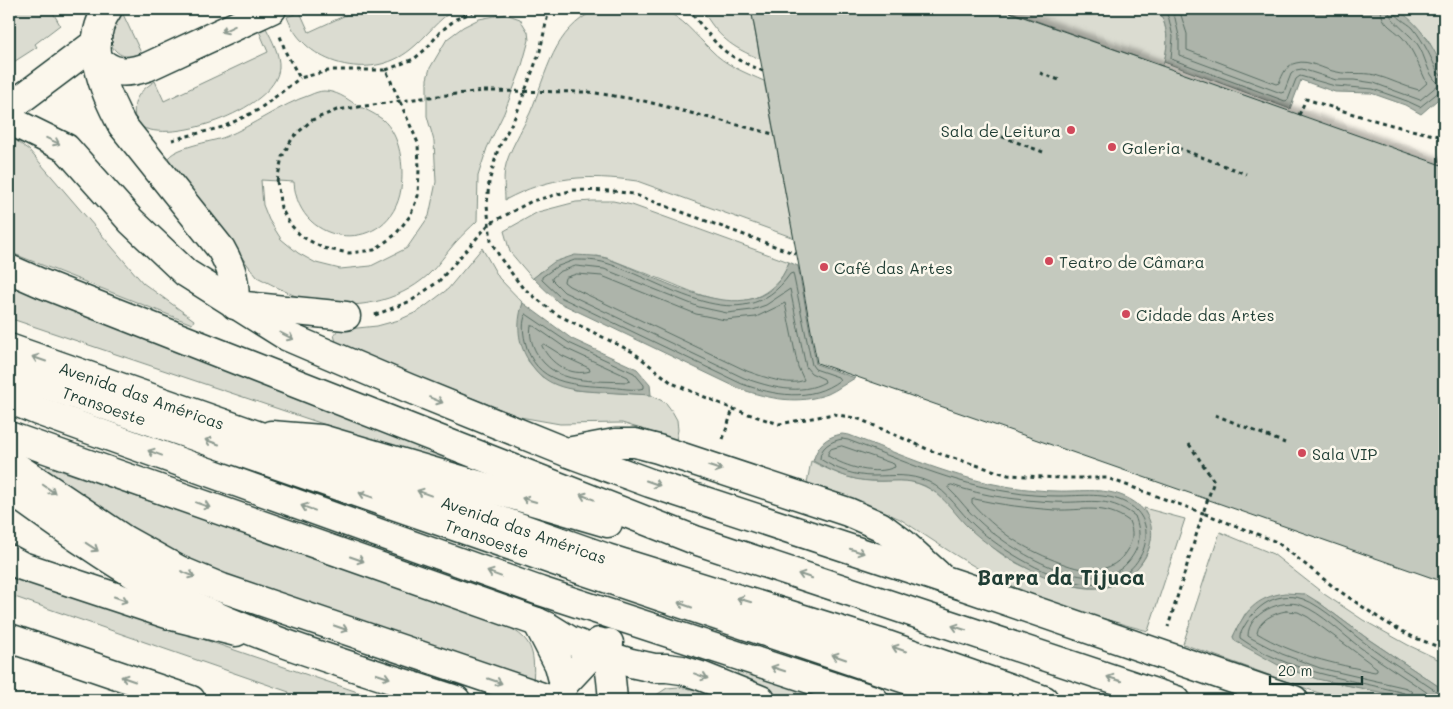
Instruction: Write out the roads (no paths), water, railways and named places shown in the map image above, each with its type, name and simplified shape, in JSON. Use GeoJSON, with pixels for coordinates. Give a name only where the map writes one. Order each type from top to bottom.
{"type":"FeatureCollection","features":[{"type":"Feature","properties":{"kind":"main road"},"geometry":{"type":"LineString","coordinates":[[108,9],[97,31],[97,51],[108,94],[122,125],[221,249],[231,266],[235,285],[235,305]]}},
{"type":"Feature","properties":{"kind":"main road"},"geometry":{"type":"LineString","coordinates":[[97,51],[107,68],[133,72],[271,9]]}},
{"type":"Feature","properties":{"kind":"main road"},"geometry":{"type":"LineString","coordinates":[[9,108],[97,51]]}},
{"type":"Feature","properties":{"kind":"main road"},"geometry":{"type":"LineString","coordinates":[[9,122],[17,124],[66,148],[130,221],[186,273],[286,336],[566,452],[659,486],[944,580],[1294,700]]}},
{"type":"Feature","properties":{"kind":"main road"},"geometry":{"type":"LineString","coordinates":[[9,269],[52,288],[695,540],[1176,700]]}},
{"type":"Feature","properties":{"kind":"main road"},"geometry":{"type":"LineString","coordinates":[[235,305],[346,316]]}},
{"type":"Feature","properties":{"kind":"main road","name":"Avenida das Américas"},"geometry":{"type":"LineString","coordinates":[[9,348],[607,558],[887,645],[1044,700]]}},
{"type":"Feature","properties":{"kind":"main road","name":"Transoeste"},"geometry":{"type":"LineString","coordinates":[[9,372],[968,700]]}},
{"type":"Feature","properties":{"kind":"main road","name":"Transoeste"},"geometry":{"type":"LineString","coordinates":[[9,399],[540,590],[874,700]]}},
{"type":"Feature","properties":{"kind":"main road"},"geometry":{"type":"LineString","coordinates":[[250,433],[321,440],[658,537],[695,540]]}},
{"type":"Feature","properties":{"kind":"main road"},"geometry":{"type":"LineString","coordinates":[[9,436],[537,622],[569,640],[631,663],[654,668],[682,670],[761,700]]}},
{"type":"Feature","properties":{"kind":"main road"},"geometry":{"type":"LineString","coordinates":[[9,462],[125,540],[179,570],[222,588],[553,695],[559,665],[537,622]]}},
{"type":"Feature","properties":{"kind":"main road"},"geometry":{"type":"LineString","coordinates":[[9,488],[70,533],[150,584],[204,610],[264,636],[456,700]]}},
{"type":"Feature","properties":{"kind":"main road"},"geometry":{"type":"LineString","coordinates":[[9,559],[22,566],[176,617],[218,629],[264,636]]}},
{"type":"Feature","properties":{"kind":"main road","name":"Transoeste"},"geometry":{"type":"LineString","coordinates":[[540,590],[583,622],[601,651],[611,674],[615,700]]}},
{"type":"Feature","properties":{"kind":"main road","name":"Transoeste"},"geometry":{"type":"LineString","coordinates":[[553,695],[601,651],[621,638],[639,633],[665,632]]}},
{"type":"Feature","properties":{"kind":"main road"},"geometry":{"type":"LineString","coordinates":[[9,638],[191,700]]}},
{"type":"Feature","properties":{"kind":"main road","name":"Transoeste"},"geometry":{"type":"LineString","coordinates":[[615,700],[643,674],[654,668]]}},
{"type":"Feature","properties":{"kind":"water"},"geometry":{"type":"Polygon","coordinates":[[[1158,9],[1395,9],[1412,21],[1433,49],[1442,69],[1444,94],[1421,114],[1405,105],[1371,93],[1335,92],[1301,80],[1290,109],[1164,62],[1167,35],[1158,9]]]}},
{"type":"Feature","properties":{"kind":"water"},"geometry":{"type":"Polygon","coordinates":[[[575,255],[604,258],[680,289],[707,297],[732,301],[756,298],[775,286],[789,262],[798,266],[816,364],[855,378],[828,394],[806,399],[773,398],[740,389],[558,302],[533,278],[554,262],[575,255]]]}},
{"type":"Feature","properties":{"kind":"water"},"geometry":{"type":"Polygon","coordinates":[[[523,303],[572,339],[637,369],[650,384],[651,395],[577,390],[548,381],[533,367],[523,350],[519,323],[523,303]]]}},
{"type":"Feature","properties":{"kind":"water"},"geometry":{"type":"Polygon","coordinates":[[[842,434],[949,472],[990,483],[1040,490],[1104,491],[1122,496],[1131,500],[1142,509],[1149,520],[1152,531],[1146,555],[1129,576],[1118,583],[1101,588],[1082,587],[1040,574],[1001,553],[984,541],[965,524],[950,506],[925,486],[906,481],[865,481],[834,472],[813,461],[817,450],[823,443],[831,437],[842,434]]]}},
{"type":"Feature","properties":{"kind":"water"},"geometry":{"type":"Polygon","coordinates":[[[1285,593],[1305,594],[1318,602],[1368,639],[1444,690],[1444,700],[1410,700],[1317,679],[1278,665],[1235,641],[1233,637],[1237,628],[1252,607],[1266,598],[1285,593]]]}},
{"type":"Feature","properties":{"kind":"place","name":"Sala de Leitura"},"geometry":{"type":"Point","coordinates":[1071,130]}},
{"type":"Feature","properties":{"kind":"place","name":"Galeria"},"geometry":{"type":"Point","coordinates":[1112,147]}},
{"type":"Feature","properties":{"kind":"place","name":"Teatro de Câmara"},"geometry":{"type":"Point","coordinates":[1049,261]}},
{"type":"Feature","properties":{"kind":"place","name":"Café das Artes"},"geometry":{"type":"Point","coordinates":[824,267]}},
{"type":"Feature","properties":{"kind":"place","name":"Cidade das Artes"},"geometry":{"type":"Point","coordinates":[1126,314]}},
{"type":"Feature","properties":{"kind":"place","name":"Sala VIP"},"geometry":{"type":"Point","coordinates":[1302,453]}},
{"type":"Feature","properties":{"kind":"district","name":"Barra da Tijuca"},"geometry":{"type":"Point","coordinates":[1061,576]}}]}
